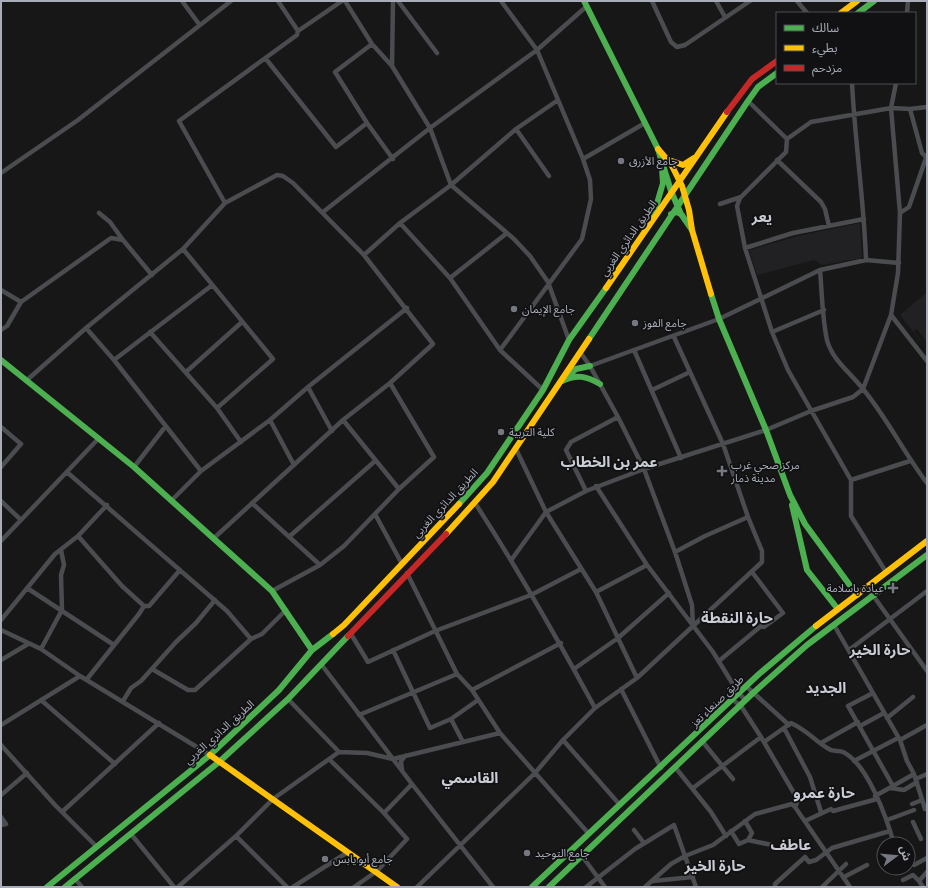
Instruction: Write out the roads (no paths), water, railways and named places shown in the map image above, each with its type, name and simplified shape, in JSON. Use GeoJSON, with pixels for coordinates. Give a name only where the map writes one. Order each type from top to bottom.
{"type":"FeatureCollection","features":[{"type":"Feature","properties":{"kind":"main road"},"geometry":{"type":"LineString","coordinates":[[842,12],[857,1]]}},
{"type":"Feature","properties":{"kind":"main road"},"geometry":{"type":"LineString","coordinates":[[859,12],[874,1]]}},
{"type":"Feature","properties":{"kind":"main road"},"geometry":{"type":"LineString","coordinates":[[585,4],[658,149],[663,183],[651,224]]}},
{"type":"Feature","properties":{"kind":"main road","name":"الطريق الدائري الغربي"},"geometry":{"type":"LineString","coordinates":[[47,887],[210,755],[279,690],[312,650],[344,625],[487,473],[543,390],[569,340],[651,224],[739,95],[752,79],[776,62]]}},
{"type":"Feature","properties":{"kind":"main road","name":"الطريق الدائري الغربي"},"geometry":{"type":"LineString","coordinates":[[65,887],[220,762],[288,699],[475,503],[493,482],[516,449],[671,214],[748,101],[758,87],[776,74]]}},
{"type":"Feature","properties":{"kind":"main road"},"geometry":{"type":"LineString","coordinates":[[658,149],[669,160],[680,181],[692,222],[692,230]]}},
{"type":"Feature","properties":{"kind":"main road"},"geometry":{"type":"LineString","coordinates":[[669,160],[683,165],[696,157]]}},
{"type":"Feature","properties":{"kind":"main road"},"geometry":{"type":"LineString","coordinates":[[662,168],[682,215],[692,230],[719,319],[766,430],[790,495],[805,524],[857,595]]}},
{"type":"Feature","properties":{"kind":"main road"},"geometry":{"type":"LineString","coordinates":[[671,214],[677,212],[682,215]]}},
{"type":"Feature","properties":{"kind":"main road"},"geometry":{"type":"LineString","coordinates":[[1,360],[28,380],[134,467],[272,591],[312,650]]}},
{"type":"Feature","properties":{"kind":"main road"},"geometry":{"type":"LineString","coordinates":[[562,381],[576,369],[590,366]]}},
{"type":"Feature","properties":{"kind":"main road"},"geometry":{"type":"LineString","coordinates":[[562,381],[574,375],[589,378],[600,384]]}},
{"type":"Feature","properties":{"kind":"main road"},"geometry":{"type":"LineString","coordinates":[[510,439],[516,449]]}},
{"type":"Feature","properties":{"kind":"main road"},"geometry":{"type":"LineString","coordinates":[[790,495],[807,570],[837,608]]}},
{"type":"Feature","properties":{"kind":"main road","name":"طريق صنعاء تعز"},"geometry":{"type":"LineString","coordinates":[[532,887],[739,694],[837,608],[857,595],[927,541]]}},
{"type":"Feature","properties":{"kind":"main road","name":"طريق صنعاء تعز"},"geometry":{"type":"LineString","coordinates":[[549,887],[702,741],[741,706],[752,693],[806,645],[927,555]]}},
{"type":"Feature","properties":{"kind":"main road"},"geometry":{"type":"LineString","coordinates":[[402,564],[407,573]]}},
{"type":"Feature","properties":{"kind":"main road"},"geometry":{"type":"LineString","coordinates":[[279,690],[288,699]]}},
{"type":"Feature","properties":{"kind":"main road"},"geometry":{"type":"LineString","coordinates":[[210,755],[398,887]]}},
{"type":"Feature","properties":{"kind":"street"},"geometry":{"type":"LineString","coordinates":[[182,1],[199,24]]}},
{"type":"Feature","properties":{"kind":"street"},"geometry":{"type":"LineString","coordinates":[[1,173],[78,120],[199,24],[231,1]]}},
{"type":"Feature","properties":{"kind":"street"},"geometry":{"type":"LineString","coordinates":[[278,1],[298,31]]}},
{"type":"Feature","properties":{"kind":"street"},"geometry":{"type":"LineString","coordinates":[[225,203],[179,121],[297,36],[298,31],[342,1]]}},
{"type":"Feature","properties":{"kind":"street"},"geometry":{"type":"LineString","coordinates":[[345,1],[372,44],[392,66],[430,128],[451,185],[507,233],[530,256],[548,282],[569,340]]}},
{"type":"Feature","properties":{"kind":"street"},"geometry":{"type":"LineString","coordinates":[[392,66],[393,1]]}},
{"type":"Feature","properties":{"kind":"street"},"geometry":{"type":"LineString","coordinates":[[398,1],[437,53]]}},
{"type":"Feature","properties":{"kind":"street"},"geometry":{"type":"LineString","coordinates":[[500,350],[548,282],[582,239],[591,199],[590,180],[583,159],[537,50],[501,1]]}},
{"type":"Feature","properties":{"kind":"street"},"geometry":{"type":"LineString","coordinates":[[652,1],[671,42],[677,47],[686,45],[750,1]]}},
{"type":"Feature","properties":{"kind":"street"},"geometry":{"type":"LineString","coordinates":[[716,1],[725,18]]}},
{"type":"Feature","properties":{"kind":"street"},"geometry":{"type":"LineString","coordinates":[[797,1],[806,12]]}},
{"type":"Feature","properties":{"kind":"street"},"geometry":{"type":"LineString","coordinates":[[907,12],[908,1]]}},
{"type":"Feature","properties":{"kind":"street"},"geometry":{"type":"LineString","coordinates":[[323,212],[393,159],[430,128],[537,50],[585,4]]}},
{"type":"Feature","properties":{"kind":"street"},"geometry":{"type":"LineString","coordinates":[[372,44],[335,72],[367,123],[393,159]]}},
{"type":"Feature","properties":{"kind":"street"},"geometry":{"type":"LineString","coordinates":[[266,59],[336,147],[367,123]]}},
{"type":"Feature","properties":{"kind":"street"},"geometry":{"type":"LineString","coordinates":[[852,84],[864,219],[866,260]]}},
{"type":"Feature","properties":{"kind":"street"},"geometry":{"type":"LineString","coordinates":[[512,559],[546,512],[596,486],[766,430],[853,396],[863,388],[891,315],[899,263],[900,213],[891,108],[896,84]]}},
{"type":"Feature","properties":{"kind":"street"},"geometry":{"type":"LineString","coordinates":[[364,255],[400,223],[451,185],[516,129],[558,100]]}},
{"type":"Feature","properties":{"kind":"street"},"geometry":{"type":"LineString","coordinates":[[748,101],[788,139]]}},
{"type":"Feature","properties":{"kind":"street"},"geometry":{"type":"LineString","coordinates":[[886,572],[851,516],[851,480],[788,370],[772,332],[745,248],[738,206],[741,197],[786,152],[788,139],[811,122],[891,108],[910,109],[927,107]]}},
{"type":"Feature","properties":{"kind":"street"},"geometry":{"type":"LineString","coordinates":[[900,213],[909,207],[926,156],[920,146],[910,109]]}},
{"type":"Feature","properties":{"kind":"street"},"geometry":{"type":"LineString","coordinates":[[583,159],[645,123]]}},
{"type":"Feature","properties":{"kind":"street"},"geometry":{"type":"LineString","coordinates":[[516,129],[549,176]]}},
{"type":"Feature","properties":{"kind":"street"},"geometry":{"type":"LineString","coordinates":[[777,160],[821,202],[826,210],[829,226]]}},
{"type":"Feature","properties":{"kind":"street"},"geometry":{"type":"LineString","coordinates":[[28,380],[86,328],[183,249],[225,203],[277,175],[283,176],[288,180],[323,212],[340,233],[364,255],[407,308],[433,344],[390,383],[343,420],[214,538]]}},
{"type":"Feature","properties":{"kind":"street"},"geometry":{"type":"LineString","coordinates":[[720,204],[741,197]]}},
{"type":"Feature","properties":{"kind":"street"},"geometry":{"type":"LineString","coordinates":[[99,213],[110,222],[152,275]]}},
{"type":"Feature","properties":{"kind":"street"},"geometry":{"type":"LineString","coordinates":[[745,248],[793,233],[864,219]]}},
{"type":"Feature","properties":{"kind":"street"},"geometry":{"type":"LineString","coordinates":[[400,223],[450,278],[500,350],[543,390]]}},
{"type":"Feature","properties":{"kind":"street"},"geometry":{"type":"LineString","coordinates":[[450,278],[507,233]]}},
{"type":"Feature","properties":{"kind":"street"},"geometry":{"type":"LineString","coordinates":[[1,330],[7,326],[21,302],[111,238],[123,240]]}},
{"type":"Feature","properties":{"kind":"street"},"geometry":{"type":"LineString","coordinates":[[183,249],[211,286],[273,359],[217,408]]}},
{"type":"Feature","properties":{"kind":"street"},"geometry":{"type":"LineString","coordinates":[[590,366],[719,319],[761,297],[820,270],[866,260],[899,263]]}},
{"type":"Feature","properties":{"kind":"street"},"geometry":{"type":"LineString","coordinates":[[820,270],[828,341],[841,366],[863,388],[885,419],[910,461],[927,483]]}},
{"type":"Feature","properties":{"kind":"street"},"geometry":{"type":"LineString","coordinates":[[114,360],[211,286]]}},
{"type":"Feature","properties":{"kind":"street"},"geometry":{"type":"LineString","coordinates":[[1,290],[21,302]]}},
{"type":"Feature","properties":{"kind":"street"},"geometry":{"type":"LineString","coordinates":[[172,501],[201,472],[270,420],[308,387],[407,308]]}},
{"type":"Feature","properties":{"kind":"street"},"geometry":{"type":"LineString","coordinates":[[772,332],[824,310]]}},
{"type":"Feature","properties":{"kind":"street"},"geometry":{"type":"LineString","coordinates":[[891,315],[927,361]]}},
{"type":"Feature","properties":{"kind":"street"},"geometry":{"type":"LineString","coordinates":[[186,372],[242,322]]}},
{"type":"Feature","properties":{"kind":"street"},"geometry":{"type":"LineString","coordinates":[[86,328],[114,360],[201,472]]}},
{"type":"Feature","properties":{"kind":"street"},"geometry":{"type":"LineString","coordinates":[[150,332],[217,408],[241,442]]}},
{"type":"Feature","properties":{"kind":"street"},"geometry":{"type":"LineString","coordinates":[[417,887],[535,774],[563,740],[595,708],[637,678],[762,562],[762,551],[748,517],[723,444],[674,336]]}},
{"type":"Feature","properties":{"kind":"street"},"geometry":{"type":"LineString","coordinates":[[634,350],[681,458]]}},
{"type":"Feature","properties":{"kind":"street"},"geometry":{"type":"LineString","coordinates":[[580,352],[600,384],[644,469],[675,552],[692,605],[693,626]]}},
{"type":"Feature","properties":{"kind":"street"},"geometry":{"type":"LineString","coordinates":[[652,390],[690,372]]}},
{"type":"Feature","properties":{"kind":"street"},"geometry":{"type":"LineString","coordinates":[[272,591],[320,565],[344,546],[398,489],[434,457],[390,383]]}},
{"type":"Feature","properties":{"kind":"street"},"geometry":{"type":"LineString","coordinates":[[308,387],[332,431]]}},
{"type":"Feature","properties":{"kind":"street"},"geometry":{"type":"LineString","coordinates":[[586,491],[566,450],[571,442],[618,417]]}},
{"type":"Feature","properties":{"kind":"street"},"geometry":{"type":"LineString","coordinates":[[270,420],[294,466]]}},
{"type":"Feature","properties":{"kind":"street"},"geometry":{"type":"LineString","coordinates":[[343,420],[398,489]]}},
{"type":"Feature","properties":{"kind":"street"},"geometry":{"type":"LineString","coordinates":[[1,427],[21,444],[1,467]]}},
{"type":"Feature","properties":{"kind":"street"},"geometry":{"type":"LineString","coordinates":[[134,467],[165,427]]}},
{"type":"Feature","properties":{"kind":"street"},"geometry":{"type":"LineString","coordinates":[[1,541],[68,473],[99,438]]}},
{"type":"Feature","properties":{"kind":"street"},"geometry":{"type":"LineString","coordinates":[[516,449],[546,512],[596,592],[637,678]]}},
{"type":"Feature","properties":{"kind":"street"},"geometry":{"type":"LineString","coordinates":[[290,536],[375,461]]}},
{"type":"Feature","properties":{"kind":"street"},"geometry":{"type":"LineString","coordinates":[[851,480],[910,461]]}},
{"type":"Feature","properties":{"kind":"street"},"geometry":{"type":"LineString","coordinates":[[68,473],[107,505],[227,611],[251,639]]}},
{"type":"Feature","properties":{"kind":"street"},"geometry":{"type":"LineString","coordinates":[[596,486],[647,565],[719,661],[739,694],[746,700]]}},
{"type":"Feature","properties":{"kind":"street"},"geometry":{"type":"LineString","coordinates":[[1,501],[22,520]]}},
{"type":"Feature","properties":{"kind":"street"},"geometry":{"type":"LineString","coordinates":[[252,503],[290,536],[320,565]]}},
{"type":"Feature","properties":{"kind":"street"},"geometry":{"type":"LineString","coordinates":[[475,503],[512,559],[531,595],[561,643],[595,708]]}},
{"type":"Feature","properties":{"kind":"street"},"geometry":{"type":"LineString","coordinates":[[1,620],[61,550],[78,536],[107,505]]}},
{"type":"Feature","properties":{"kind":"street"},"geometry":{"type":"LineString","coordinates":[[375,514],[402,564]]}},
{"type":"Feature","properties":{"kind":"street"},"geometry":{"type":"LineString","coordinates":[[675,552],[705,536],[748,517]]}},
{"type":"Feature","properties":{"kind":"street"},"geometry":{"type":"LineString","coordinates":[[78,536],[122,586],[144,606],[149,606],[180,570]]}},
{"type":"Feature","properties":{"kind":"street"},"geometry":{"type":"LineString","coordinates":[[41,649],[62,610],[61,575],[64,564],[61,550]]}},
{"type":"Feature","properties":{"kind":"street"},"geometry":{"type":"LineString","coordinates":[[596,592],[647,565]]}},
{"type":"Feature","properties":{"kind":"street"},"geometry":{"type":"LineString","coordinates":[[351,634],[368,662],[435,631],[531,595],[581,569]]}},
{"type":"Feature","properties":{"kind":"street"},"geometry":{"type":"LineString","coordinates":[[719,661],[761,626],[764,627],[783,613],[752,572]]}},
{"type":"Feature","properties":{"kind":"street"},"geometry":{"type":"LineString","coordinates":[[407,573],[457,674],[472,690],[500,733],[589,834]]}},
{"type":"Feature","properties":{"kind":"street"},"geometry":{"type":"LineString","coordinates":[[867,587],[927,671]]}},
{"type":"Feature","properties":{"kind":"street"},"geometry":{"type":"LineString","coordinates":[[27,588],[114,645]]}},
{"type":"Feature","properties":{"kind":"street"},"geometry":{"type":"LineString","coordinates":[[850,650],[927,591]]}},
{"type":"Feature","properties":{"kind":"street"},"geometry":{"type":"LineString","coordinates":[[574,669],[618,638],[669,593]]}},
{"type":"Feature","properties":{"kind":"street"},"geometry":{"type":"LineString","coordinates":[[124,701],[131,688],[141,681],[176,642],[196,623],[214,600]]}},
{"type":"Feature","properties":{"kind":"street"},"geometry":{"type":"LineString","coordinates":[[87,679],[144,606]]}},
{"type":"Feature","properties":{"kind":"street"},"geometry":{"type":"LineString","coordinates":[[152,669],[188,690],[195,690],[251,639],[262,634],[286,610]]}},
{"type":"Feature","properties":{"kind":"street"},"geometry":{"type":"LineString","coordinates":[[834,625],[850,650],[899,739],[916,778],[925,809],[927,808]]}},
{"type":"Feature","properties":{"kind":"street"},"geometry":{"type":"LineString","coordinates":[[1,630],[41,649],[80,676],[124,701],[210,755]]}},
{"type":"Feature","properties":{"kind":"street"},"geometry":{"type":"LineString","coordinates":[[472,690],[561,643]]}},
{"type":"Feature","properties":{"kind":"street"},"geometry":{"type":"LineString","coordinates":[[1,660],[28,644]]}},
{"type":"Feature","properties":{"kind":"street"},"geometry":{"type":"LineString","coordinates":[[393,650],[430,728],[450,719],[478,700]]}},
{"type":"Feature","properties":{"kind":"street"},"geometry":{"type":"LineString","coordinates":[[321,664],[412,784],[461,844],[493,887]]}},
{"type":"Feature","properties":{"kind":"street"},"geometry":{"type":"LineString","coordinates":[[359,715],[457,674]]}},
{"type":"Feature","properties":{"kind":"street"},"geometry":{"type":"LineString","coordinates":[[1,725],[80,676]]}},
{"type":"Feature","properties":{"kind":"street"},"geometry":{"type":"LineString","coordinates":[[747,687],[789,725]]}},
{"type":"Feature","properties":{"kind":"street"},"geometry":{"type":"LineString","coordinates":[[621,689],[661,768]]}},
{"type":"Feature","properties":{"kind":"street"},"geometry":{"type":"LineString","coordinates":[[873,693],[848,706],[874,750],[891,787]]}},
{"type":"Feature","properties":{"kind":"street"},"geometry":{"type":"LineString","coordinates":[[887,718],[913,697]]}},
{"type":"Feature","properties":{"kind":"street"},"geometry":{"type":"LineString","coordinates":[[288,699],[338,752]]}},
{"type":"Feature","properties":{"kind":"street"},"geometry":{"type":"LineString","coordinates":[[41,700],[116,764]]}},
{"type":"Feature","properties":{"kind":"street"},"geometry":{"type":"LineString","coordinates":[[733,700],[741,706],[798,800],[795,807]]}},
{"type":"Feature","properties":{"kind":"street"},"geometry":{"type":"LineString","coordinates":[[860,726],[884,713]]}},
{"type":"Feature","properties":{"kind":"street"},"geometry":{"type":"LineString","coordinates":[[450,719],[464,742]]}},
{"type":"Feature","properties":{"kind":"street"},"geometry":{"type":"LineString","coordinates":[[821,743],[858,722]]}},
{"type":"Feature","properties":{"kind":"street"},"geometry":{"type":"LineString","coordinates":[[62,812],[159,723]]}},
{"type":"Feature","properties":{"kind":"street"},"geometry":{"type":"LineString","coordinates":[[764,742],[791,723],[806,730],[830,750],[843,752],[861,767],[887,820],[892,836]]}},
{"type":"Feature","properties":{"kind":"street"},"geometry":{"type":"LineString","coordinates":[[854,761],[927,725]]}},
{"type":"Feature","properties":{"kind":"street"},"geometry":{"type":"LineString","coordinates":[[784,728],[810,777],[821,812]]}},
{"type":"Feature","properties":{"kind":"street"},"geometry":{"type":"LineString","coordinates":[[178,887],[236,836],[273,799],[338,752],[367,753],[393,758],[500,733]]}},
{"type":"Feature","properties":{"kind":"street"},"geometry":{"type":"LineString","coordinates":[[692,788],[761,737]]}},
{"type":"Feature","properties":{"kind":"street"},"geometry":{"type":"LineString","coordinates":[[563,740],[620,806]]}},
{"type":"Feature","properties":{"kind":"street"},"geometry":{"type":"LineString","coordinates":[[702,741],[721,766],[734,779]]}},
{"type":"Feature","properties":{"kind":"street"},"geometry":{"type":"LineString","coordinates":[[1,745],[62,812],[97,847]]}},
{"type":"Feature","properties":{"kind":"street"},"geometry":{"type":"LineString","coordinates":[[403,772],[400,761],[405,756]]}},
{"type":"Feature","properties":{"kind":"street"},"geometry":{"type":"LineString","coordinates":[[329,759],[384,813],[407,839],[377,871],[354,887]]}},
{"type":"Feature","properties":{"kind":"street"},"geometry":{"type":"LineString","coordinates":[[675,767],[711,812],[726,836]]}},
{"type":"Feature","properties":{"kind":"street"},"geometry":{"type":"LineString","coordinates":[[1,795],[27,773]]}},
{"type":"Feature","properties":{"kind":"street"},"geometry":{"type":"LineString","coordinates":[[805,821],[821,812],[831,809],[833,811],[876,798],[891,787],[927,774]]}},
{"type":"Feature","properties":{"kind":"street"},"geometry":{"type":"LineString","coordinates":[[891,787],[904,790],[916,778]]}},
{"type":"Feature","properties":{"kind":"street"},"geometry":{"type":"LineString","coordinates":[[384,813],[412,784]]}},
{"type":"Feature","properties":{"kind":"street"},"geometry":{"type":"LineString","coordinates":[[912,804],[922,800]]}},
{"type":"Feature","properties":{"kind":"street"},"geometry":{"type":"LineString","coordinates":[[645,887],[655,880],[671,864],[685,856],[713,845],[755,814],[792,804],[844,876],[850,887]]}},
{"type":"Feature","properties":{"kind":"street"},"geometry":{"type":"LineString","coordinates":[[887,820],[914,810]]}},
{"type":"Feature","properties":{"kind":"street"},"geometry":{"type":"LineString","coordinates":[[1,817],[6,824],[1,825]]}},
{"type":"Feature","properties":{"kind":"street"},"geometry":{"type":"LineString","coordinates":[[745,821],[752,833],[748,840]]}},
{"type":"Feature","properties":{"kind":"street"},"geometry":{"type":"LineString","coordinates":[[913,822],[922,838]]}},
{"type":"Feature","properties":{"kind":"street"},"geometry":{"type":"LineString","coordinates":[[586,887],[644,843],[674,825],[696,887]]}},
{"type":"Feature","properties":{"kind":"street"},"geometry":{"type":"LineString","coordinates":[[634,830],[644,843]]}},
{"type":"Feature","properties":{"kind":"street"},"geometry":{"type":"LineString","coordinates":[[731,831],[739,844],[748,840],[772,844]]}},
{"type":"Feature","properties":{"kind":"street"},"geometry":{"type":"LineString","coordinates":[[774,887],[775,884],[805,857],[809,862],[816,860],[826,851],[890,831]]}},
{"type":"Feature","properties":{"kind":"street"},"geometry":{"type":"LineString","coordinates":[[131,834],[174,887]]}},
{"type":"Feature","properties":{"kind":"street"},"geometry":{"type":"LineString","coordinates":[[236,836],[287,887]]}},
{"type":"Feature","properties":{"kind":"street"},"geometry":{"type":"LineString","coordinates":[[293,887],[348,852]]}},
{"type":"Feature","properties":{"kind":"street"},"geometry":{"type":"LineString","coordinates":[[582,856],[605,887]]}},
{"type":"Feature","properties":{"kind":"street"},"geometry":{"type":"LineString","coordinates":[[916,864],[927,858]]}},
{"type":"Feature","properties":{"kind":"street"},"geometry":{"type":"LineString","coordinates":[[822,887],[846,864]]}},
{"type":"Feature","properties":{"kind":"street"},"geometry":{"type":"LineString","coordinates":[[844,876],[866,865]]}},
{"type":"Feature","properties":{"kind":"street"},"geometry":{"type":"LineString","coordinates":[[920,881],[927,872]]}},
{"type":"Feature","properties":{"kind":"street"},"geometry":{"type":"LineString","coordinates":[[903,880],[913,875],[920,881],[923,887]]}},
{"type":"Feature","properties":{"kind":"street"},"geometry":{"type":"LineString","coordinates":[[655,880],[693,877]]}},
{"type":"Feature","properties":{"kind":"street"},"geometry":{"type":"LineString","coordinates":[[75,879],[82,887]]}},
{"type":"Feature","properties":{"kind":"street"},"geometry":{"type":"LineString","coordinates":[[655,880],[658,887]]}},
{"type":"Feature","properties":{"kind":"place","name":"جامع الأزرق"},"geometry":{"type":"Point","coordinates":[621,161]}},
{"type":"Feature","properties":{"kind":"place","name":"جامع الإيمان"},"geometry":{"type":"Point","coordinates":[514,309]}},
{"type":"Feature","properties":{"kind":"place","name":"جامع الفوز"},"geometry":{"type":"Point","coordinates":[635,323]}},
{"type":"Feature","properties":{"kind":"place","name":"كلية التربية"},"geometry":{"type":"Point","coordinates":[501,432]}},
{"type":"Feature","properties":{"kind":"place","name":"مركز صحي غرب مدينة ذمار"},"geometry":{"type":"Point","coordinates":[722,471]}},
{"type":"Feature","properties":{"kind":"place","name":"عيادة باسلامة"},"geometry":{"type":"Point","coordinates":[893,588]}},
{"type":"Feature","properties":{"kind":"place","name":"جامع التوحيد"},"geometry":{"type":"Point","coordinates":[527,853]}},
{"type":"Feature","properties":{"kind":"place","name":"جامع أبو يابس"},"geometry":{"type":"Point","coordinates":[325,859]}},
{"type":"Feature","properties":{"kind":"district","name":"يعر"},"geometry":{"type":"Point","coordinates":[762,217]}},
{"type":"Feature","properties":{"kind":"district","name":"عمر بن الخطاب"},"geometry":{"type":"Point","coordinates":[609,462]}},
{"type":"Feature","properties":{"kind":"district","name":"حارة النقطة"},"geometry":{"type":"Point","coordinates":[737,618]}},
{"type":"Feature","properties":{"kind":"district","name":"حارة الخير"},"geometry":{"type":"Point","coordinates":[880,650]}},
{"type":"Feature","properties":{"kind":"district","name":"الجديد"},"geometry":{"type":"Point","coordinates":[826,688]}},
{"type":"Feature","properties":{"kind":"district","name":"القاسمي"},"geometry":{"type":"Point","coordinates":[470,778]}},
{"type":"Feature","properties":{"kind":"district","name":"حارة عمرو"},"geometry":{"type":"Point","coordinates":[824,793]}},
{"type":"Feature","properties":{"kind":"district","name":"عاطف"},"geometry":{"type":"Point","coordinates":[791,845]}},
{"type":"Feature","properties":{"kind":"district","name":"حارة الخير"},"geometry":{"type":"Point","coordinates":[715,866]}}]}
